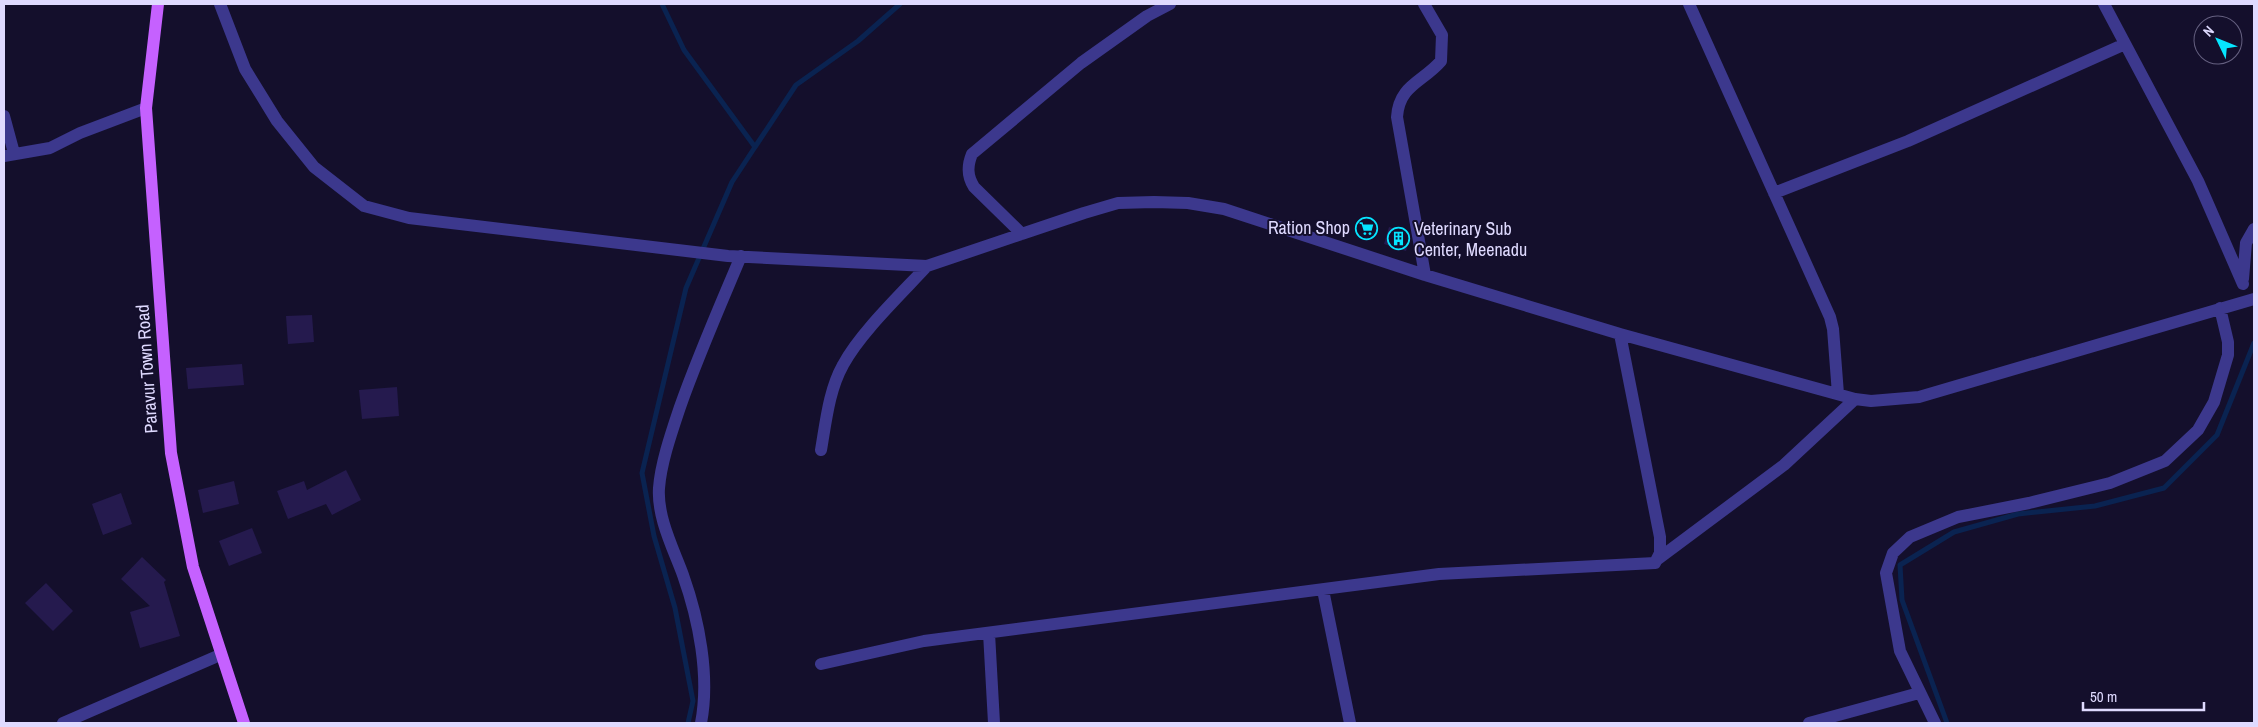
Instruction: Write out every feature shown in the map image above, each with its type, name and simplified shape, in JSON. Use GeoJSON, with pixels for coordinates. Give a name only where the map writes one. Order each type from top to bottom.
{"type":"FeatureCollection","features":[{"type":"Feature","properties":{"kind":"main road","name":"Paravur Town Road"},"geometry":{"type":"LineString","coordinates":[[158,4],[146,108],[171,453],[193,567],[220,655],[244,723]]}},
{"type":"Feature","properties":{"kind":"street"},"geometry":{"type":"LineString","coordinates":[[220,4],[245,69],[277,121],[314,167],[364,206],[409,218],[728,256],[927,266],[1118,203],[1188,203],[1224,209],[1425,275],[1620,334],[1854,399],[1878,401],[1919,397],[2220,308],[2250,301],[2198,181],[2104,4]]}},
{"type":"Feature","properties":{"kind":"street"},"geometry":{"type":"LineString","coordinates":[[1022,234],[974,187],[968,171],[972,154],[1081,63],[1147,16],[1170,4]]}},
{"type":"Feature","properties":{"kind":"street"},"geometry":{"type":"LineString","coordinates":[[1424,4],[1442,35],[1442,61],[1406,90],[1397,108],[1397,118],[1425,275]]}},
{"type":"Feature","properties":{"kind":"street"},"geometry":{"type":"LineString","coordinates":[[1689,4],[1830,317],[1833,330],[1838,394]]}},
{"type":"Feature","properties":{"kind":"street"},"geometry":{"type":"LineString","coordinates":[[1774,193],[1908,141],[2125,44]]}},
{"type":"Feature","properties":{"kind":"street"},"geometry":{"type":"LineString","coordinates":[[4,116],[9,154],[50,148],[80,133],[146,108]]}},
{"type":"Feature","properties":{"kind":"street"},"geometry":{"type":"LineString","coordinates":[[2243,284],[2246,243],[2254,229]]}},
{"type":"Feature","properties":{"kind":"street"},"geometry":{"type":"LineString","coordinates":[[701,723],[705,703],[705,676],[691,598],[662,518],[659,488],[670,436],[686,390],[741,256]]}},
{"type":"Feature","properties":{"kind":"street"},"geometry":{"type":"LineString","coordinates":[[821,450],[831,395],[842,365],[880,317],[927,266]]}},
{"type":"Feature","properties":{"kind":"street"},"geometry":{"type":"LineString","coordinates":[[1935,723],[1900,651],[1886,573],[1893,552],[1910,537],[1958,517],[2029,503],[2110,483],[2165,461],[2198,430],[2214,402],[2228,355],[2228,342],[2220,308]]}},
{"type":"Feature","properties":{"kind":"street"},"geometry":{"type":"LineString","coordinates":[[1620,334],[1660,537],[1658,559]]}},
{"type":"Feature","properties":{"kind":"street"},"geometry":{"type":"LineString","coordinates":[[821,664],[924,641],[1440,574],[1648,565],[1655,563],[1784,465],[1854,399]]}},
{"type":"Feature","properties":{"kind":"street"},"geometry":{"type":"LineString","coordinates":[[1322,590],[1350,723]]}},
{"type":"Feature","properties":{"kind":"street"},"geometry":{"type":"LineString","coordinates":[[989,633],[994,723]]}},
{"type":"Feature","properties":{"kind":"street"},"geometry":{"type":"LineString","coordinates":[[63,723],[220,655]]}},
{"type":"Feature","properties":{"kind":"street"},"geometry":{"type":"LineString","coordinates":[[1809,723],[1919,693]]}},
{"type":"Feature","properties":{"kind":"building","name":"Veterinary Sub Center, Meenadu"},"geometry":{"type":"Polygon","coordinates":[[[1389,227],[1409,233],[1410,238],[1406,251],[1384,244],[1389,227]]]}},
{"type":"Feature","properties":{"kind":"building"},"geometry":{"type":"Polygon","coordinates":[[[312,315],[314,342],[288,344],[286,316],[312,315]]]}},
{"type":"Feature","properties":{"kind":"building"},"geometry":{"type":"Polygon","coordinates":[[[242,364],[244,385],[188,389],[186,368],[242,364]]]}},
{"type":"Feature","properties":{"kind":"building"},"geometry":{"type":"Polygon","coordinates":[[[397,387],[399,416],[362,419],[359,390],[397,387]]]}},
{"type":"Feature","properties":{"kind":"building"},"geometry":{"type":"Polygon","coordinates":[[[346,470],[361,500],[332,515],[326,504],[288,519],[277,491],[304,481],[307,490],[346,470]]]}},
{"type":"Feature","properties":{"kind":"building"},"geometry":{"type":"Polygon","coordinates":[[[234,481],[239,504],[203,513],[198,490],[234,481]]]}},
{"type":"Feature","properties":{"kind":"building"},"geometry":{"type":"Polygon","coordinates":[[[121,493],[132,524],[103,535],[92,504],[121,493]]]}},
{"type":"Feature","properties":{"kind":"building"},"geometry":{"type":"Polygon","coordinates":[[[252,528],[262,553],[229,566],[219,541],[252,528]]]}},
{"type":"Feature","properties":{"kind":"building"},"geometry":{"type":"Polygon","coordinates":[[[142,557],[166,580],[164,582],[180,636],[140,648],[130,612],[150,606],[121,579],[142,557]]]}},
{"type":"Feature","properties":{"kind":"building"},"geometry":{"type":"Polygon","coordinates":[[[46,583],[73,611],[53,631],[25,603],[46,583]]]}},
{"type":"Feature","properties":{"kind":"waterway"},"geometry":{"type":"LineString","coordinates":[[662,4],[684,50],[755,147],[732,182],[686,288],[642,473],[654,536],[675,608],[693,701],[688,723]]}},
{"type":"Feature","properties":{"kind":"waterway"},"geometry":{"type":"LineString","coordinates":[[755,147],[796,85],[858,41],[900,4]]}},
{"type":"Feature","properties":{"kind":"waterway"},"geometry":{"type":"LineString","coordinates":[[1947,723],[1902,600],[1900,565],[1954,532],[2018,514],[2095,506],[2164,488],[2217,435],[2254,343]]}},
{"type":"Feature","properties":{"kind":"place","name":"Ration Shop"},"geometry":{"type":"Point","coordinates":[1366,228]}},
{"type":"Feature","properties":{"kind":"place","name":"Veterinary Sub Center, Meenadu"},"geometry":{"type":"Point","coordinates":[1398,239]}}]}
